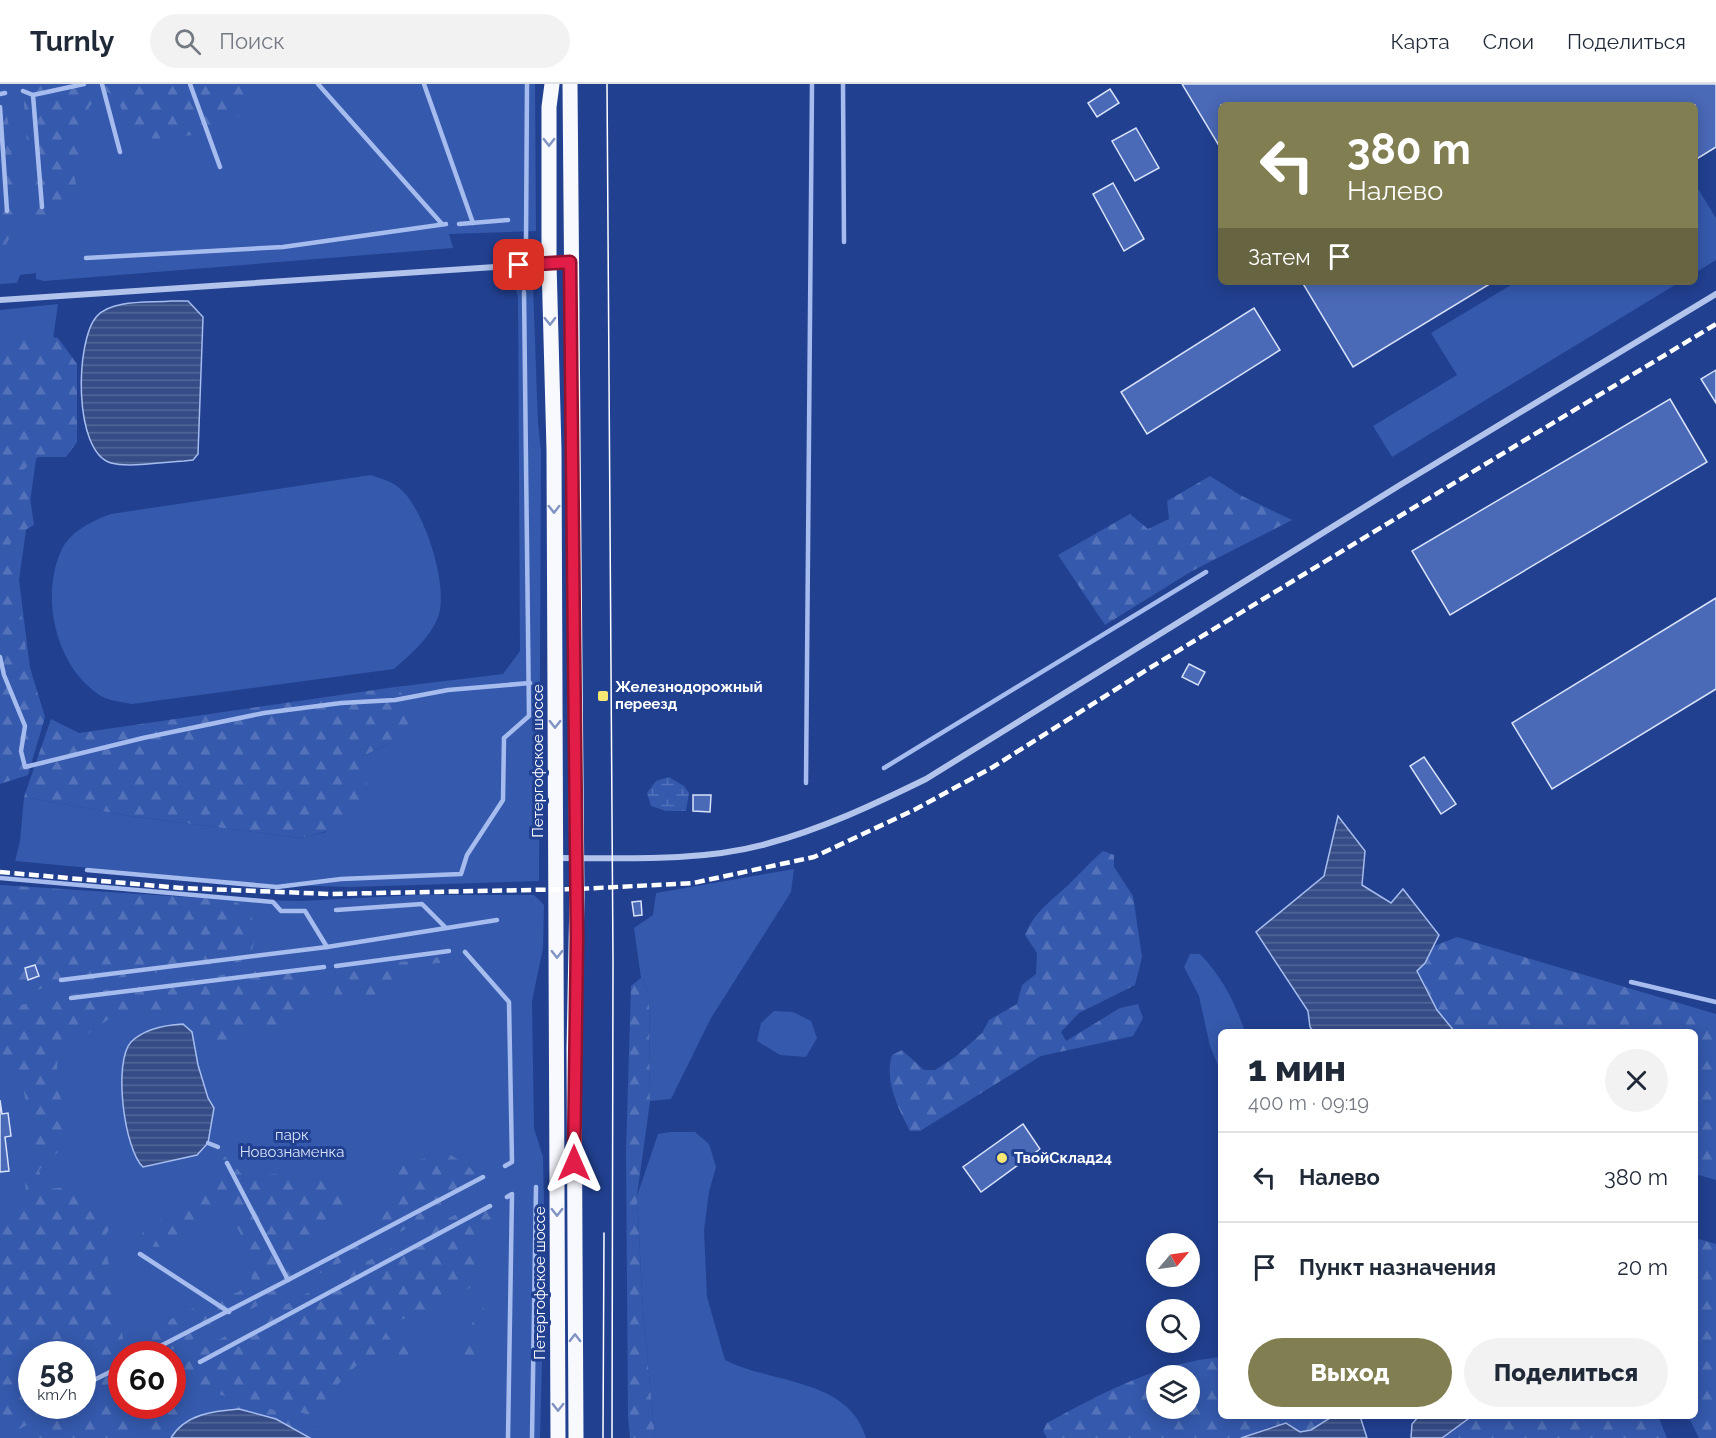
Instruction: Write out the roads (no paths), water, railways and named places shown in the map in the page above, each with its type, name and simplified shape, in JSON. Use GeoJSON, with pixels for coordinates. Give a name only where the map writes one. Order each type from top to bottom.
{"type":"FeatureCollection","features":[{"type":"Feature","properties":{"kind":"main road","name":"Петергофское шоссе"},"geometry":{"type":"LineString","coordinates":[[552,84],[549,107],[549,263],[554,450],[558,1438]]}},
{"type":"Feature","properties":{"kind":"main road"},"geometry":{"type":"LineString","coordinates":[[570,84],[577,858],[574,1117],[576,1438]]}},
{"type":"Feature","properties":{"kind":"street"},"geometry":{"type":"LineString","coordinates":[[0,300],[570,262]]}},
{"type":"Feature","properties":{"kind":"street"},"geometry":{"type":"LineString","coordinates":[[556,858],[681,856],[764,845],[837,821],[926,779],[1390,492],[1716,294]]}},
{"type":"Feature","properties":{"kind":"waterway"},"geometry":{"type":"LineString","coordinates":[[42,207],[33,95],[84,84]]}},
{"type":"Feature","properties":{"kind":"waterway"},"geometry":{"type":"LineString","coordinates":[[102,84],[120,152]]}},
{"type":"Feature","properties":{"kind":"waterway"},"geometry":{"type":"LineString","coordinates":[[190,84],[220,167]]}},
{"type":"Feature","properties":{"kind":"waterway"},"geometry":{"type":"LineString","coordinates":[[318,84],[442,224]]}},
{"type":"Feature","properties":{"kind":"waterway"},"geometry":{"type":"LineString","coordinates":[[424,84],[473,223]]}},
{"type":"Feature","properties":{"kind":"waterway"},"geometry":{"type":"LineString","coordinates":[[526,242],[527,84]]}},
{"type":"Feature","properties":{"kind":"waterway"},"geometry":{"type":"LineString","coordinates":[[806,783],[812,84]]}},
{"type":"Feature","properties":{"kind":"waterway"},"geometry":{"type":"LineString","coordinates":[[843,84],[844,242]]}},
{"type":"Feature","properties":{"kind":"waterway"},"geometry":{"type":"LineString","coordinates":[[23,91],[33,95]]}},
{"type":"Feature","properties":{"kind":"waterway"},"geometry":{"type":"LineString","coordinates":[[0,94],[5,93]]}},
{"type":"Feature","properties":{"kind":"waterway"},"geometry":{"type":"LineString","coordinates":[[0,107],[7,211]]}},
{"type":"Feature","properties":{"kind":"waterway"},"geometry":{"type":"LineString","coordinates":[[459,224],[508,220]]}},
{"type":"Feature","properties":{"kind":"waterway"},"geometry":{"type":"LineString","coordinates":[[86,258],[283,247],[446,224]]}},
{"type":"Feature","properties":{"kind":"waterway"},"geometry":{"type":"LineString","coordinates":[[87,870],[277,887],[341,879],[461,874],[467,855],[503,800],[504,738],[529,716],[524,292]]}},
{"type":"Feature","properties":{"kind":"waterway"},"geometry":{"type":"LineString","coordinates":[[884,768],[1206,572]]}},
{"type":"Feature","properties":{"kind":"waterway"},"geometry":{"type":"LineString","coordinates":[[0,657],[4,675],[25,726],[21,751],[25,767],[143,738],[264,713],[341,703],[395,700],[448,690],[530,683]]}},
{"type":"Feature","properties":{"kind":"waterway"},"geometry":{"type":"LineString","coordinates":[[0,878],[273,902],[281,911],[305,911],[327,947]]}},
{"type":"Feature","properties":{"kind":"waterway"},"geometry":{"type":"LineString","coordinates":[[336,910],[422,904],[445,927]]}},
{"type":"Feature","properties":{"kind":"waterway"},"geometry":{"type":"LineString","coordinates":[[61,980],[327,947],[497,920]]}},
{"type":"Feature","properties":{"kind":"waterway"},"geometry":{"type":"LineString","coordinates":[[336,966],[449,951]]}},
{"type":"Feature","properties":{"kind":"waterway"},"geometry":{"type":"LineString","coordinates":[[465,952],[509,1002],[512,1162],[505,1166]]}},
{"type":"Feature","properties":{"kind":"waterway"},"geometry":{"type":"LineString","coordinates":[[71,998],[324,967]]}},
{"type":"Feature","properties":{"kind":"waterway"},"geometry":{"type":"LineString","coordinates":[[1631,982],[1716,1002]]}},
{"type":"Feature","properties":{"kind":"waterway"},"geometry":{"type":"LineString","coordinates":[[208,1143],[218,1147]]}},
{"type":"Feature","properties":{"kind":"waterway"},"geometry":{"type":"LineString","coordinates":[[227,1163],[288,1280],[483,1177]]}},
{"type":"Feature","properties":{"kind":"waterway"},"geometry":{"type":"LineString","coordinates":[[532,1438],[536,1187]]}},
{"type":"Feature","properties":{"kind":"waterway"},"geometry":{"type":"LineString","coordinates":[[507,1197],[512,1194],[508,1438]]}},
{"type":"Feature","properties":{"kind":"waterway"},"geometry":{"type":"LineString","coordinates":[[200,1362],[490,1206]]}},
{"type":"Feature","properties":{"kind":"waterway"},"geometry":{"type":"LineString","coordinates":[[140,1254],[229,1312]]}},
{"type":"Feature","properties":{"kind":"waterway"},"geometry":{"type":"LineString","coordinates":[[170,1341],[288,1280]]}},
{"type":"Feature","properties":{"kind":"waterway"},"geometry":{"type":"LineString","coordinates":[[96,1379],[108,1373]]}},
{"type":"Feature","properties":{"kind":"tram line"},"geometry":{"type":"LineString","coordinates":[[607,84],[613,961],[612,1438]]}},
{"type":"Feature","properties":{"kind":"tram line"},"geometry":{"type":"LineString","coordinates":[[603,1438],[604,1233]]}},
{"type":"Feature","properties":{"kind":"railway"},"geometry":{"type":"LineString","coordinates":[[0,872],[181,888],[330,894],[577,889],[693,883],[814,857],[914,810],[993,767],[1148,669],[1716,324]]}},
{"type":"Feature","properties":{"kind":"place","name":"Железнодорожный переезд"},"geometry":{"type":"Point","coordinates":[603,696]}},
{"type":"Feature","properties":{"kind":"place","name":"ТвойСклад24"},"geometry":{"type":"Point","coordinates":[1002,1158]}},
{"type":"Feature","properties":{"kind":"park label","name":"парк Новознаменка"},"geometry":{"type":"Point","coordinates":[292,1144]}}]}
